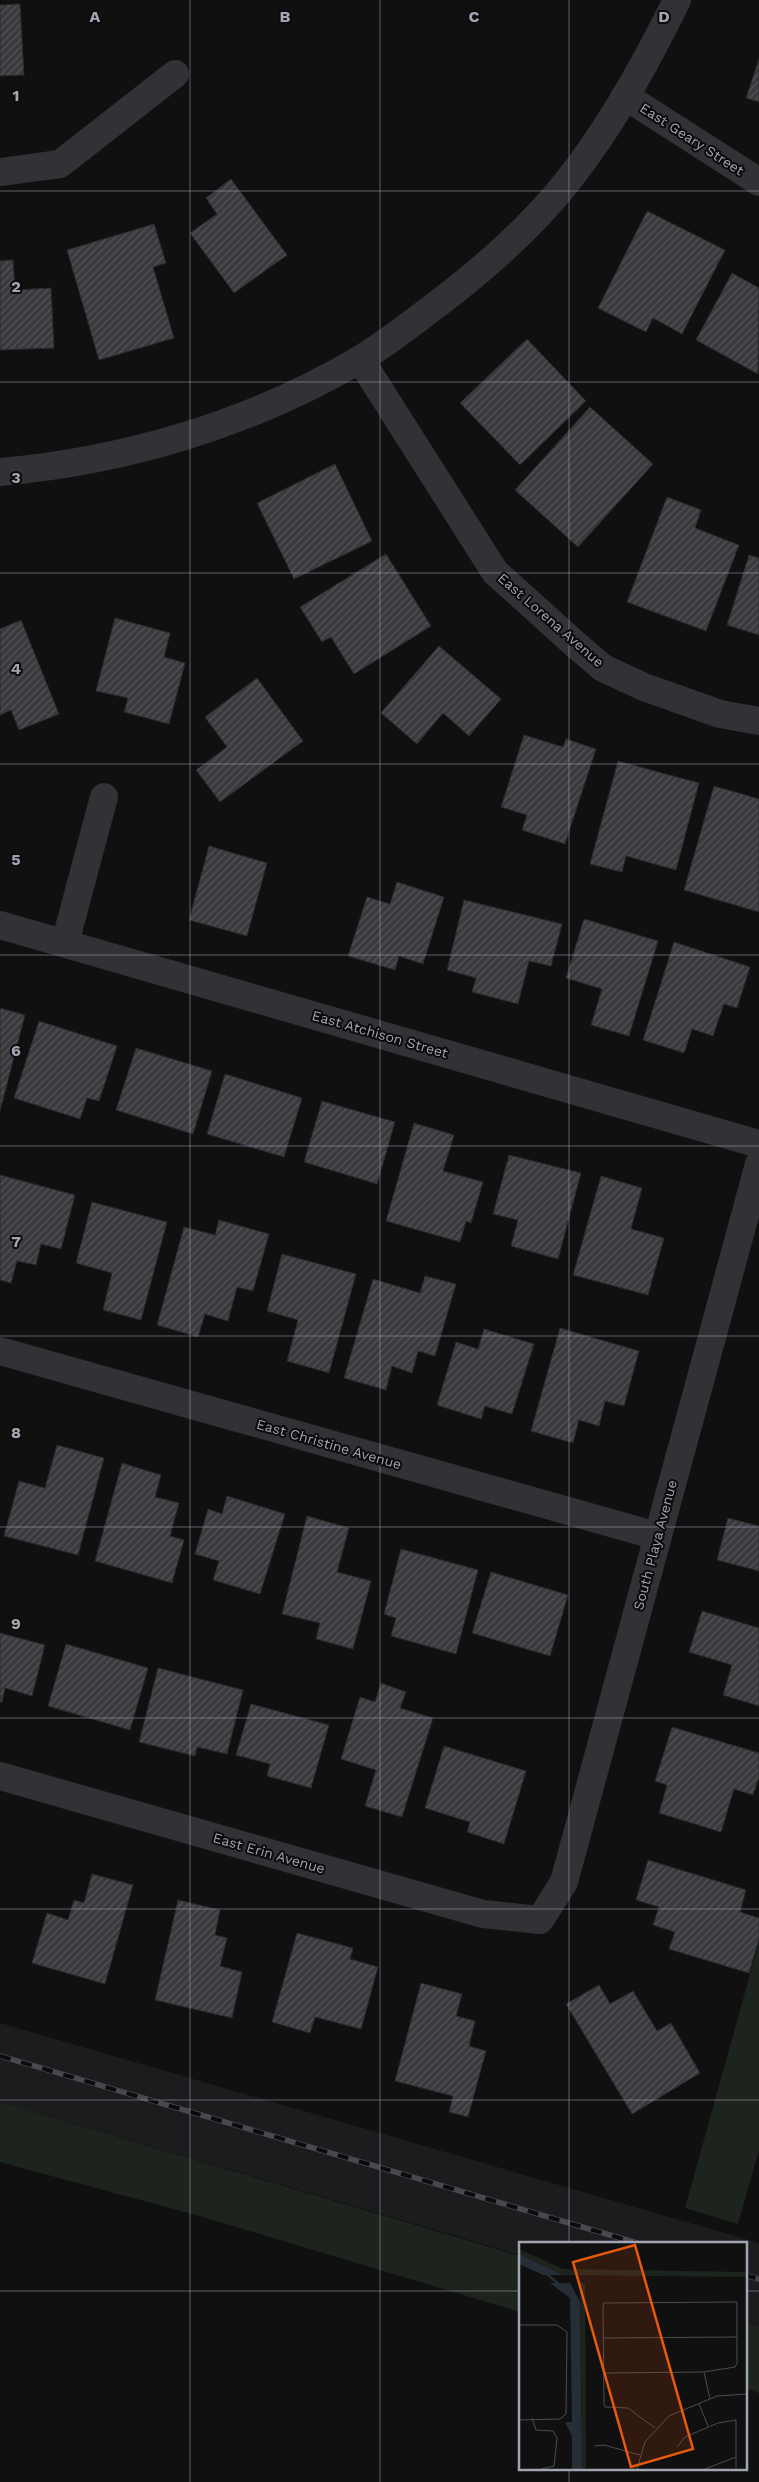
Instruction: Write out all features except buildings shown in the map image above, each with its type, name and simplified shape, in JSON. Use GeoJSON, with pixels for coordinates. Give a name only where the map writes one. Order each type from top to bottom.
{"type":"FeatureCollection","features":[{"type":"Feature","properties":{"kind":"street"},"geometry":{"type":"LineString","coordinates":[[0,472],[38,469],[103,457],[170,441],[256,411],[312,386],[360,359],[467,281],[523,230],[566,183],[601,136],[653,49],[677,0]]}},
{"type":"Feature","properties":{"kind":"street"},"geometry":{"type":"LineString","coordinates":[[0,172],[60,164],[175,74]]}},
{"type":"Feature","properties":{"kind":"street","name":"East Geary Street"},"geometry":{"type":"LineString","coordinates":[[625,96],[759,182]]}},
{"type":"Feature","properties":{"kind":"street","name":"East Lorena Avenue"},"geometry":{"type":"LineString","coordinates":[[360,359],[495,572],[604,668],[644,687],[720,714],[759,721]]}},
{"type":"Feature","properties":{"kind":"street"},"geometry":{"type":"LineString","coordinates":[[65,943],[104,797]]}},
{"type":"Feature","properties":{"kind":"street","name":"East Atchison Street"},"geometry":{"type":"LineString","coordinates":[[0,925],[759,1144]]}},
{"type":"Feature","properties":{"kind":"street","name":"South Playa Avenue"},"geometry":{"type":"LineString","coordinates":[[540,1920],[564,1882],[759,1164]]}},
{"type":"Feature","properties":{"kind":"street","name":"East Christine Avenue"},"geometry":{"type":"LineString","coordinates":[[0,1351],[658,1536]]}},
{"type":"Feature","properties":{"kind":"street","name":"East Erin Avenue"},"geometry":{"type":"LineString","coordinates":[[0,1776],[482,1914],[540,1920]]}},
{"type":"Feature","properties":{"kind":"shaded area"},"geometry":{"type":"Polygon","coordinates":[[[759,1942],[759,2150],[738,2224],[685,2208],[759,1942]]]}},
{"type":"Feature","properties":{"kind":"shaded area"},"geometry":{"type":"Polygon","coordinates":[[[0,2023],[759,2243],[759,2326],[746,2321],[746,2242],[519,2242],[519,2255],[0,2102],[0,2023]]]}},
{"type":"Feature","properties":{"kind":"shaded area"},"geometry":{"type":"Polygon","coordinates":[[[0,2102],[519,2256],[519,2312],[203,2217],[0,2162],[0,2102]]]}},
{"type":"Feature","properties":{"kind":"shaded area"},"geometry":{"type":"Polygon","coordinates":[[[746,2322],[759,2326],[759,2393],[746,2388],[746,2322]]]}},
{"type":"Feature","properties":{"kind":"railway"},"geometry":{"type":"LineString","coordinates":[[0,2056],[634,2242]]}},
{"type":"Feature","properties":{"kind":"railway"},"geometry":{"type":"LineString","coordinates":[[746,2275],[759,2279]]}}]}
